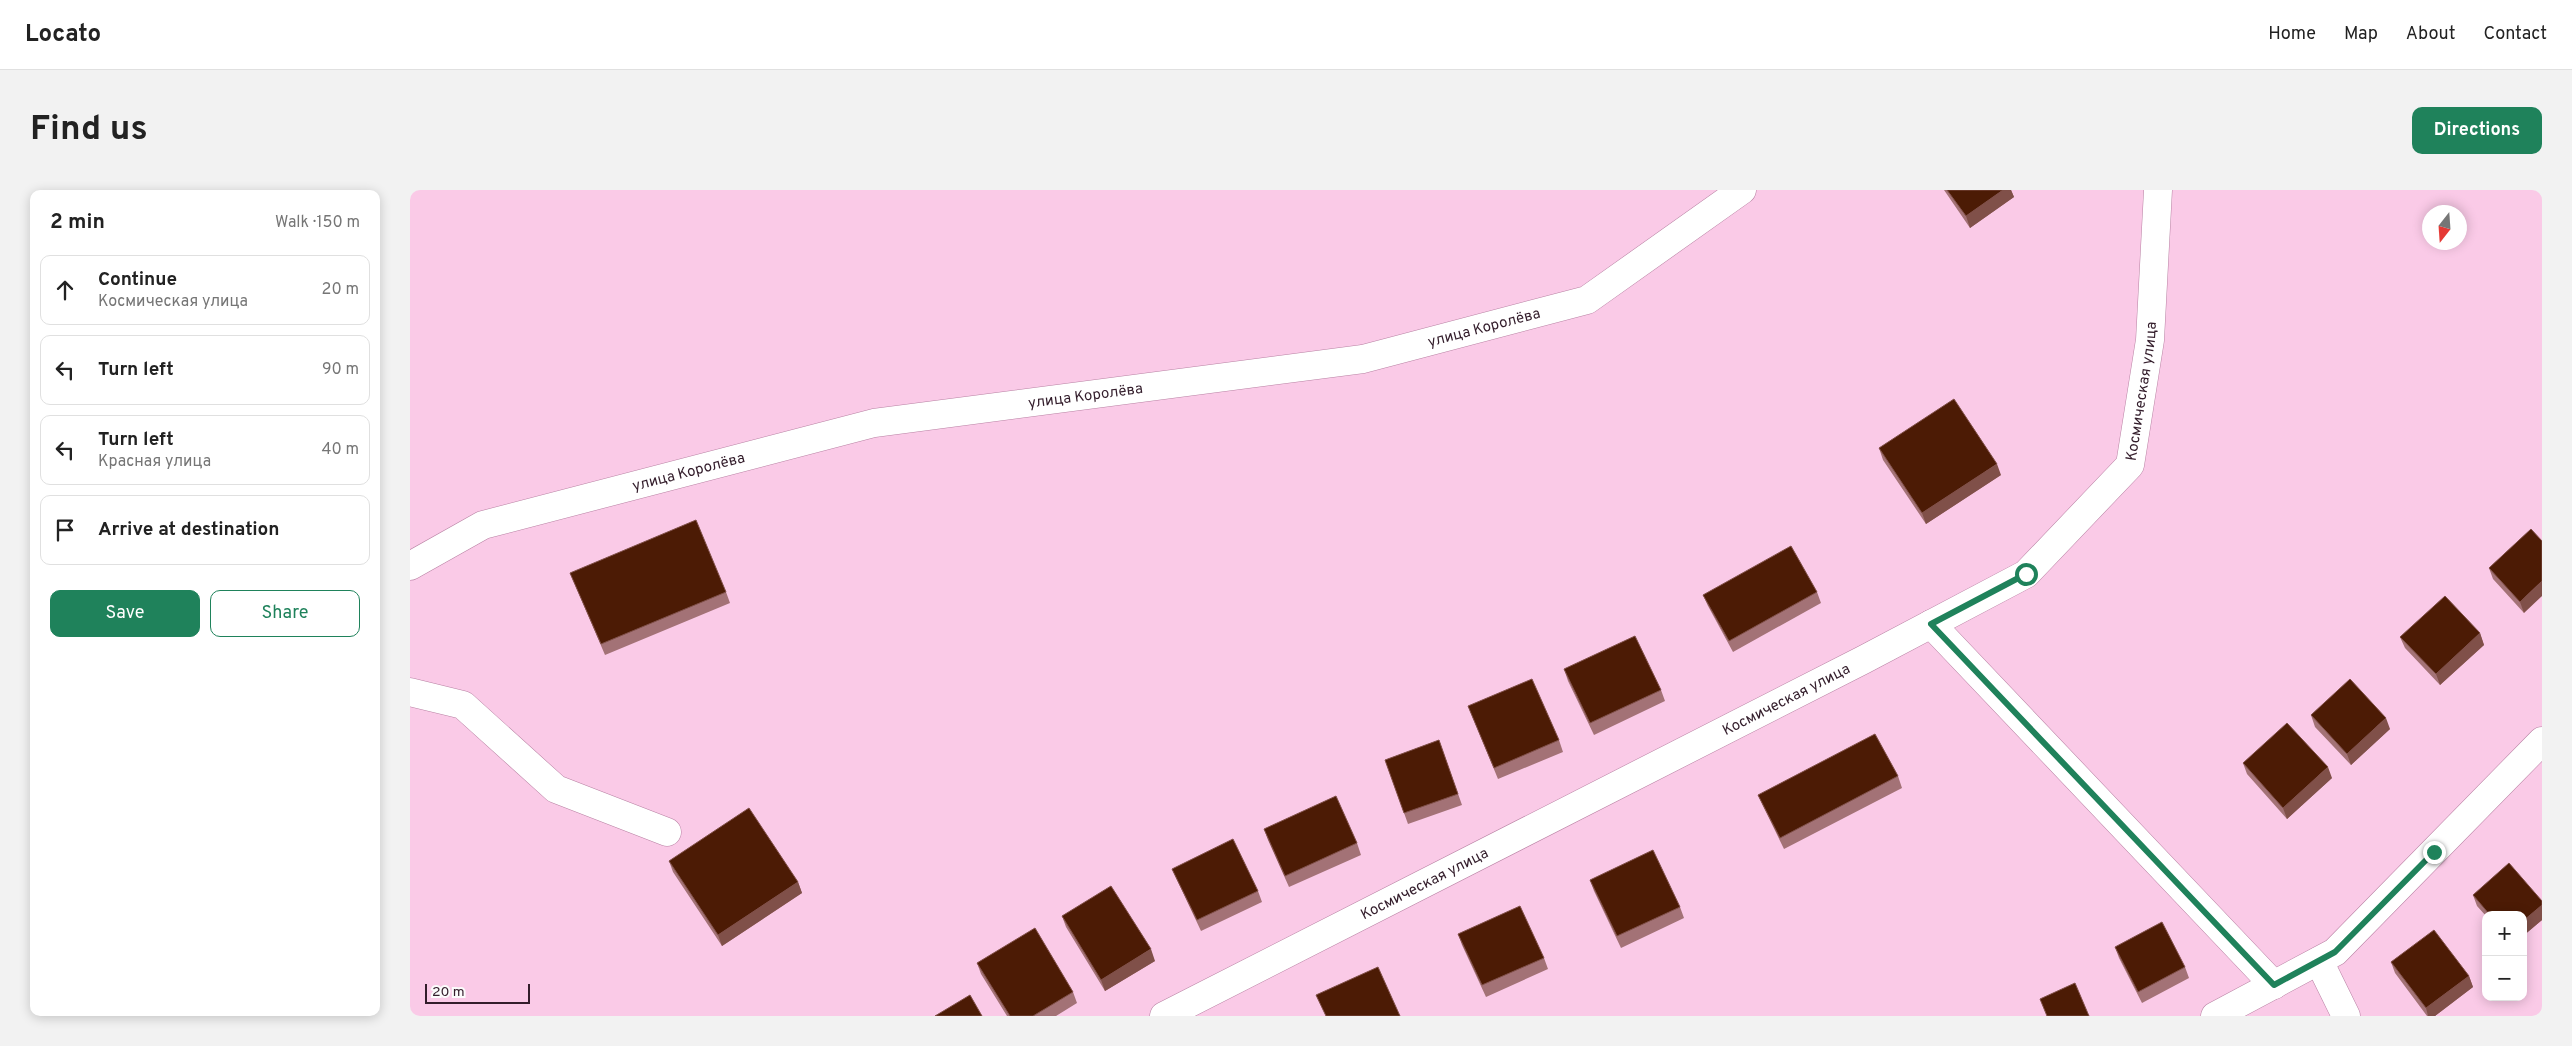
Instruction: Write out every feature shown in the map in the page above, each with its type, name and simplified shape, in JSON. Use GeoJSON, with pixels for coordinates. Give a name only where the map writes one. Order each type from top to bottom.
{"type":"FeatureCollection","features":[{"type":"Feature","properties":{"kind":"street","name":"улица Королёва"},"geometry":{"type":"LineString","coordinates":[[410,566],[483,525],[874,423],[1363,359],[1588,300],[1742,190]]}},
{"type":"Feature","properties":{"kind":"street","name":"Космическая улица"},"geometry":{"type":"LineString","coordinates":[[1164,1016],[2026,574],[2130,465],[2150,340],[2158,190]]}},
{"type":"Feature","properties":{"kind":"street"},"geometry":{"type":"LineString","coordinates":[[1931,624],[2274,985]]}},
{"type":"Feature","properties":{"kind":"street"},"geometry":{"type":"LineString","coordinates":[[410,692],[462,705],[556,789],[667,832]]}},
{"type":"Feature","properties":{"kind":"street"},"geometry":{"type":"LineString","coordinates":[[2215,1016],[2335,952],[2542,741]]}},
{"type":"Feature","properties":{"kind":"street"},"geometry":{"type":"LineString","coordinates":[[2318,961],[2346,1016]]}},
{"type":"Feature","properties":{"kind":"building"},"geometry":{"type":"Polygon","coordinates":[[[1947,190],[2003,190],[1966,216],[1947,190]]]}},
{"type":"Feature","properties":{"kind":"building"},"geometry":{"type":"Polygon","coordinates":[[[1954,399],[1997,464],[1922,513],[1879,448],[1954,399]]]}},
{"type":"Feature","properties":{"kind":"building"},"geometry":{"type":"Polygon","coordinates":[[[696,520],[726,592],[601,644],[570,573],[696,520]]]}},
{"type":"Feature","properties":{"kind":"building"},"geometry":{"type":"Polygon","coordinates":[[[2531,529],[2542,541],[2542,581],[2520,602],[2489,568],[2531,529]]]}},
{"type":"Feature","properties":{"kind":"building"},"geometry":{"type":"Polygon","coordinates":[[[1791,546],[1817,592],[1729,641],[1703,595],[1791,546]]]}},
{"type":"Feature","properties":{"kind":"building"},"geometry":{"type":"Polygon","coordinates":[[[2445,596],[2480,633],[2436,674],[2400,637],[2445,596]]]}},
{"type":"Feature","properties":{"kind":"building"},"geometry":{"type":"Polygon","coordinates":[[[1635,636],[1661,690],[1590,723],[1564,669],[1635,636]]]}},
{"type":"Feature","properties":{"kind":"building"},"geometry":{"type":"Polygon","coordinates":[[[1532,679],[1559,740],[1494,768],[1468,706],[1532,679]]]}},
{"type":"Feature","properties":{"kind":"building"},"geometry":{"type":"Polygon","coordinates":[[[2350,679],[2386,718],[2347,754],[2311,715],[2350,679]]]}},
{"type":"Feature","properties":{"kind":"building"},"geometry":{"type":"Polygon","coordinates":[[[2287,723],[2328,767],[2283,808],[2243,763],[2287,723]]]}},
{"type":"Feature","properties":{"kind":"building"},"geometry":{"type":"Polygon","coordinates":[[[1875,734],[1898,776],[1780,838],[1758,795],[1875,734]]]}},
{"type":"Feature","properties":{"kind":"building"},"geometry":{"type":"Polygon","coordinates":[[[1439,740],[1458,794],[1404,813],[1385,760],[1439,740]]]}},
{"type":"Feature","properties":{"kind":"building"},"geometry":{"type":"Polygon","coordinates":[[[1336,796],[1357,843],[1285,876],[1264,829],[1336,796]]]}},
{"type":"Feature","properties":{"kind":"building"},"geometry":{"type":"Polygon","coordinates":[[[749,808],[798,882],[718,935],[669,861],[749,808]]]}},
{"type":"Feature","properties":{"kind":"building"},"geometry":{"type":"Polygon","coordinates":[[[1233,839],[1258,891],[1197,920],[1172,869],[1233,839]]]}},
{"type":"Feature","properties":{"kind":"building"},"geometry":{"type":"Polygon","coordinates":[[[1653,850],[1680,907],[1617,936],[1590,880],[1653,850]]]}},
{"type":"Feature","properties":{"kind":"building"},"geometry":{"type":"Polygon","coordinates":[[[2509,863],[2542,901],[2542,905],[2527,918],[2527,911],[2487,911],[2473,895],[2509,863]]]}},
{"type":"Feature","properties":{"kind":"building"},"geometry":{"type":"Polygon","coordinates":[[[1111,886],[1151,949],[1101,980],[1062,916],[1111,886]]]}},
{"type":"Feature","properties":{"kind":"building"},"geometry":{"type":"Polygon","coordinates":[[[1520,906],[1544,958],[1482,985],[1458,934],[1520,906]]]}},
{"type":"Feature","properties":{"kind":"building"},"geometry":{"type":"Polygon","coordinates":[[[2162,922],[2185,967],[2138,992],[2115,947],[2162,922]]]}},
{"type":"Feature","properties":{"kind":"building"},"geometry":{"type":"Polygon","coordinates":[[[1035,928],[1073,992],[1033,1016],[1010,1016],[977,963],[1035,928]]]}},
{"type":"Feature","properties":{"kind":"building"},"geometry":{"type":"Polygon","coordinates":[[[2434,930],[2469,976],[2426,1008],[2391,962],[2434,930]]]}},
{"type":"Feature","properties":{"kind":"building"},"geometry":{"type":"Polygon","coordinates":[[[1378,967],[1400,1016],[1326,1016],[1316,995],[1378,967]]]}},
{"type":"Feature","properties":{"kind":"building"},"geometry":{"type":"Polygon","coordinates":[[[2075,983],[2089,1016],[2047,1016],[2040,999],[2075,983]]]}},
{"type":"Feature","properties":{"kind":"building"},"geometry":{"type":"Polygon","coordinates":[[[970,995],[982,1016],[935,1016],[970,995]]]}},
{"type":"Feature","properties":{"kind":"route"},"geometry":{"type":"LineString","coordinates":[[2026,574],[1931,624],[2274,985],[2335,952],[2434,852]]}}]}
